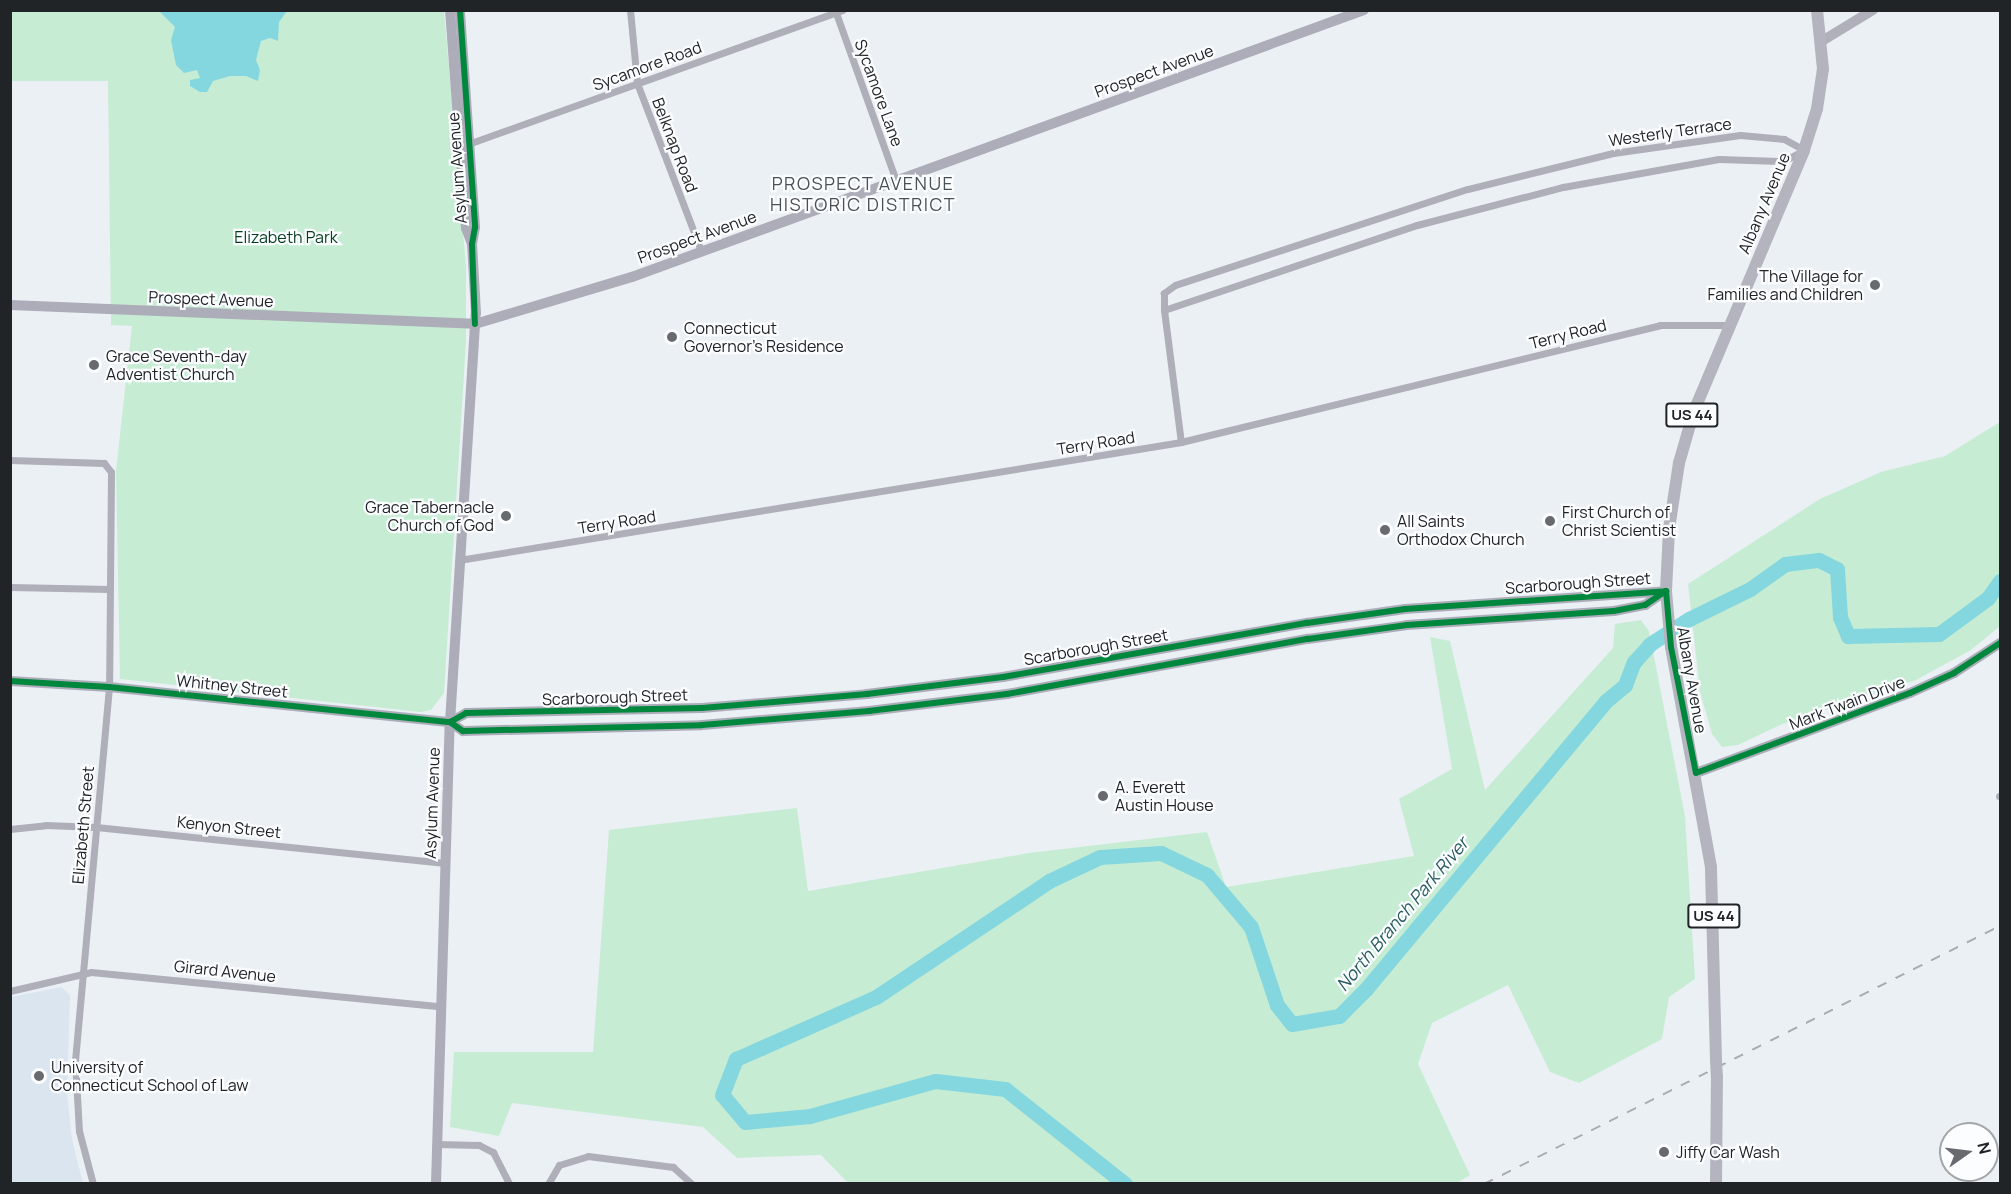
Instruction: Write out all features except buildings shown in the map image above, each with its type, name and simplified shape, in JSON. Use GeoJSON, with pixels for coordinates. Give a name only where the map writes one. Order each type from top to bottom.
{"type":"FeatureCollection","features":[{"type":"Feature","properties":{"kind":"highway","name":"Albany Avenue"},"geometry":{"type":"LineString","coordinates":[[1716,1184],[1717,1077],[1711,867],[1696,773],[1671,647],[1666,591],[1669,529],[1679,463],[1694,411],[1804,150],[1821,87],[1822,41],[1817,10]]}},
{"type":"Feature","properties":{"kind":"main road","name":"Asylum Avenue"},"geometry":{"type":"LineString","coordinates":[[436,1184],[439,1006],[450,722],[476,324],[472,244],[475,227],[450,10]]}},
{"type":"Feature","properties":{"kind":"main road","name":"Asylum Avenue"},"geometry":{"type":"LineString","coordinates":[[459,10],[464,145]]}},
{"type":"Feature","properties":{"kind":"main road","name":"Prospect Avenue"},"geometry":{"type":"LineString","coordinates":[[10,305],[476,324],[554,303],[1364,10]]}},
{"type":"Feature","properties":{"kind":"main road"},"geometry":{"type":"LineString","coordinates":[[1822,41],[1873,10]]}},
{"type":"Feature","properties":{"kind":"main road","name":"Scarborough Street"},"geometry":{"type":"LineString","coordinates":[[1666,591],[1645,605],[1614,611],[1407,625],[1308,639],[1007,694],[869,711],[702,726],[589,731],[463,731],[450,722],[466,713],[588,713],[702,708],[867,694],[1003,677],[1307,623],[1405,609],[1666,591]]}},
{"type":"Feature","properties":{"kind":"main road"},"geometry":{"type":"LineString","coordinates":[[1405,609],[1407,625]]}},
{"type":"Feature","properties":{"kind":"main road"},"geometry":{"type":"LineString","coordinates":[[1307,623],[1308,639]]}},
{"type":"Feature","properties":{"kind":"main road","name":"Mark Twain Drive"},"geometry":{"type":"LineString","coordinates":[[1696,773],[1910,693],[1954,674],[2001,643]]}},
{"type":"Feature","properties":{"kind":"main road"},"geometry":{"type":"LineString","coordinates":[[1154,651],[1157,668]]}},
{"type":"Feature","properties":{"kind":"main road"},"geometry":{"type":"LineString","coordinates":[[1003,677],[1007,694]]}},
{"type":"Feature","properties":{"kind":"main road","name":"Whitney Street"},"geometry":{"type":"LineString","coordinates":[[10,681],[109,687],[450,722]]}},
{"type":"Feature","properties":{"kind":"main road"},"geometry":{"type":"LineString","coordinates":[[867,694],[869,711]]}},
{"type":"Feature","properties":{"kind":"main road"},"geometry":{"type":"LineString","coordinates":[[702,708],[702,726]]}},
{"type":"Feature","properties":{"kind":"main road"},"geometry":{"type":"LineString","coordinates":[[588,713],[589,731]]}},
{"type":"Feature","properties":{"kind":"street","name":"Belknap Road"},"geometry":{"type":"LineString","coordinates":[[630,10],[637,83],[701,251]]}},
{"type":"Feature","properties":{"kind":"street","name":"Sycamore Road"},"geometry":{"type":"LineString","coordinates":[[464,145],[840,12]]}},
{"type":"Feature","properties":{"kind":"street","name":"Sycamore Lane"},"geometry":{"type":"LineString","coordinates":[[840,12],[896,181]]}},
{"type":"Feature","properties":{"kind":"street","name":"Westerly Terrace"},"geometry":{"type":"LineString","coordinates":[[1181,442],[1164,310],[1164,293],[1174,285],[1467,189],[1613,153],[1682,141],[1740,135],[1784,139],[1804,150]]}},
{"type":"Feature","properties":{"kind":"street","name":"Westerly Terrace"},"geometry":{"type":"LineString","coordinates":[[1164,310],[1417,225],[1563,187],[1719,159],[1784,161],[1804,150]]}},
{"type":"Feature","properties":{"kind":"street","name":"Terry Road"},"geometry":{"type":"LineString","coordinates":[[459,560],[1181,442],[1660,325],[1730,325]]}},
{"type":"Feature","properties":{"kind":"street","name":"Elizabeth Street"},"geometry":{"type":"LineString","coordinates":[[10,459],[104,463],[109,468],[111,588],[109,687],[82,973],[75,1078],[80,1134],[93,1184]]}},
{"type":"Feature","properties":{"kind":"street"},"geometry":{"type":"LineString","coordinates":[[10,586],[111,588]]}},
{"type":"Feature","properties":{"kind":"street","name":"Kenyon Street"},"geometry":{"type":"LineString","coordinates":[[10,829],[46,825],[96,827],[445,863]]}},
{"type":"Feature","properties":{"kind":"street","name":"Girard Avenue"},"geometry":{"type":"LineString","coordinates":[[10,991],[82,973],[439,1006]]}},
{"type":"Feature","properties":{"kind":"street"},"geometry":{"type":"LineString","coordinates":[[436,1143],[478,1145],[493,1152],[509,1184]]}},
{"type":"Feature","properties":{"kind":"street"},"geometry":{"type":"LineString","coordinates":[[548,1184],[559,1165],[588,1156],[673,1167],[692,1184]]}},
{"type":"Feature","properties":{"kind":"shaded area","name":"University of Connecticut School of Law"},"geometry":{"type":"Polygon","coordinates":[[[61,987],[70,995],[67,1093],[72,1140],[83,1183],[11,1183],[11,997],[61,987]]]}},
{"type":"Feature","properties":{"kind":"green space","name":"Elizabeth Park"},"geometry":{"type":"Polygon","coordinates":[[[10,11],[444,11],[466,266],[466,342],[444,693],[431,710],[420,712],[120,679],[116,471],[132,326],[111,325],[108,81],[11,81],[10,11]]]}},
{"type":"Feature","properties":{"kind":"green space"},"geometry":{"type":"Polygon","coordinates":[[[2000,422],[2000,626],[1971,650],[1916,680],[1780,725],[1738,745],[1722,747],[1712,734],[1700,692],[1688,584],[1820,499],[1881,472],[1945,456],[2000,422]]]}},
{"type":"Feature","properties":{"kind":"green space"},"geometry":{"type":"Polygon","coordinates":[[[1641,620],[1649,631],[1685,816],[1695,979],[1669,997],[1662,1039],[1579,1083],[1550,1072],[1508,985],[1432,1023],[1418,1064],[1470,1175],[1457,1183],[848,1183],[821,1155],[737,1158],[703,1127],[512,1103],[499,1136],[450,1127],[454,1052],[593,1052],[609,830],[797,808],[808,891],[1029,853],[1207,832],[1226,887],[1414,856],[1399,799],[1452,769],[1430,637],[1450,641],[1485,790],[1613,648],[1615,624],[1641,620]]]}},
{"type":"Feature","properties":{"kind":"water"},"geometry":{"type":"Polygon","coordinates":[[[159,11],[287,11],[279,22],[278,41],[270,38],[261,41],[256,60],[260,70],[258,81],[246,76],[230,76],[213,81],[207,92],[200,92],[190,86],[190,80],[200,78],[197,70],[184,73],[176,65],[171,40],[175,27],[159,11]]]}},
{"type":"Feature","properties":{"kind":"waterway","name":"North Branch Park River"},"geometry":{"type":"LineString","coordinates":[[1125,1184],[1005,1089],[935,1081],[810,1116],[745,1122],[722,1095],[736,1059],[876,997],[1049,881],[1100,857],[1161,853],[1207,875],[1251,927],[1277,1005],[1292,1024],[1339,1016],[1366,989],[1606,701],[1625,685],[1634,662],[1650,644],[1689,619],[1750,589],[1785,564],[1819,560],[1837,569],[1840,617],[1848,636],[1939,634],[1988,598],[2000,581]]}},
{"type":"Feature","properties":{"kind":"railway"},"geometry":{"type":"LineString","coordinates":[[1484,1184],[2000,926]]}},
{"type":"Feature","properties":{"kind":"cycle path"},"geometry":{"type":"LineString","coordinates":[[460,10],[475,227],[472,244],[475,324]]}},
{"type":"Feature","properties":{"kind":"cycle path"},"geometry":{"type":"LineString","coordinates":[[1666,591],[1671,647],[1696,773],[1910,693],[1954,673],[2000,643]]}},
{"type":"Feature","properties":{"kind":"cycle path"},"geometry":{"type":"LineString","coordinates":[[10,681],[109,687],[450,722],[463,731],[702,725],[869,711],[1007,694],[1308,639],[1407,625],[1614,611],[1645,605],[1666,591]]}},
{"type":"Feature","properties":{"kind":"cycle path"},"geometry":{"type":"LineString","coordinates":[[450,722],[466,713],[702,708],[867,694],[1003,677],[1307,623],[1405,609],[1666,591]]}},
{"type":"Feature","properties":{"kind":"place","name":"The Village for Families and Children"},"geometry":{"type":"Point","coordinates":[1875,285]}},
{"type":"Feature","properties":{"kind":"place","name":"Connecticut Governor's Residence"},"geometry":{"type":"Point","coordinates":[672,337]}},
{"type":"Feature","properties":{"kind":"place","name":"Grace Seventh-day Adventist Church"},"geometry":{"type":"Point","coordinates":[94,365]}},
{"type":"Feature","properties":{"kind":"place","name":"Grace Tabernacle Church of God"},"geometry":{"type":"Point","coordinates":[506,516]}},
{"type":"Feature","properties":{"kind":"place","name":"First Church of Christ Scientist"},"geometry":{"type":"Point","coordinates":[1550,521]}},
{"type":"Feature","properties":{"kind":"place","name":"All Saints Orthodox Church"},"geometry":{"type":"Point","coordinates":[1385,530]}},
{"type":"Feature","properties":{"kind":"place","name":"A. Everett Austin House"},"geometry":{"type":"Point","coordinates":[1103,796]}},
{"type":"Feature","properties":{"kind":"place","name":"University of Connecticut School of Law"},"geometry":{"type":"Point","coordinates":[39,1076]}},
{"type":"Feature","properties":{"kind":"place","name":"Jiffy Car Wash"},"geometry":{"type":"Point","coordinates":[1664,1152]}},
{"type":"Feature","properties":{"kind":"district","name":"PROSPECT AVENUE HISTORIC DISTRICT"},"geometry":{"type":"Point","coordinates":[863,194]}}]}
